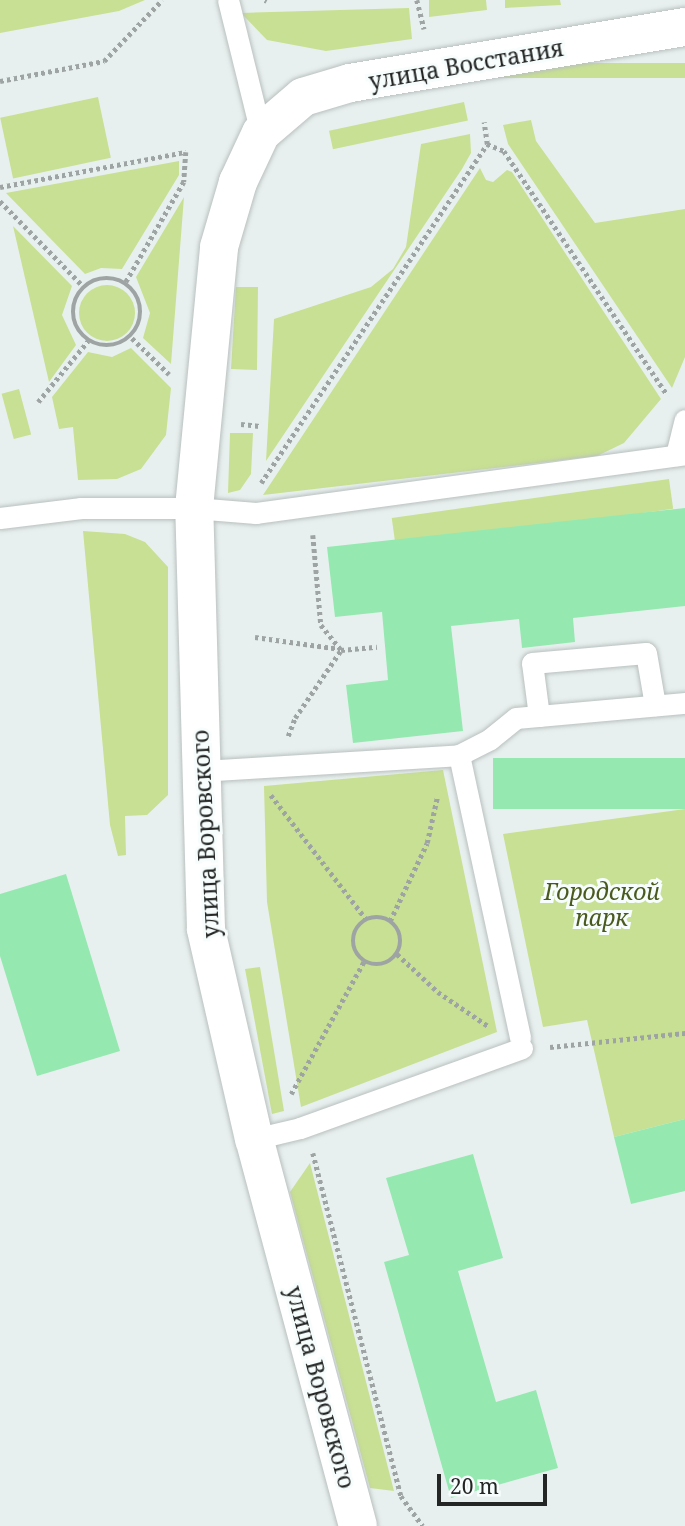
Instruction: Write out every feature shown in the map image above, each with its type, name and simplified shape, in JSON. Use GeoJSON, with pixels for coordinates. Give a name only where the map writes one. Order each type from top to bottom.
{"type":"FeatureCollection","features":[{"type":"Feature","properties":{"kind":"street","name":"улица Восстания"},"geometry":{"type":"LineString","coordinates":[[261,133],[303,97],[350,83],[685,27]]}},
{"type":"Feature","properties":{"kind":"street","name":"улица Воровского"},"geometry":{"type":"LineString","coordinates":[[261,133],[238,182],[219,247],[194,508],[206,929],[254,1139],[358,1526]]}},
{"type":"Feature","properties":{"kind":"lane"},"geometry":{"type":"LineString","coordinates":[[228,0],[261,133]]}},
{"type":"Feature","properties":{"kind":"lane"},"geometry":{"type":"LineString","coordinates":[[0,518],[81,508],[194,508],[256,513],[681,455],[685,420]]}},
{"type":"Feature","properties":{"kind":"lane"},"geometry":{"type":"LineString","coordinates":[[539,716],[532,663],[646,653],[654,705]]}},
{"type":"Feature","properties":{"kind":"lane"},"geometry":{"type":"LineString","coordinates":[[201,771],[459,755],[490,739],[516,718],[685,702]]}},
{"type":"Feature","properties":{"kind":"lane"},"geometry":{"type":"LineString","coordinates":[[254,1139],[300,1128],[521,1043],[459,755]]}},
{"type":"Feature","properties":{"kind":"path"},"geometry":{"type":"LineString","coordinates":[[0,82],[104,61],[162,0]]}},
{"type":"Feature","properties":{"kind":"path"},"geometry":{"type":"LineString","coordinates":[[257,489],[487,144],[484,122]]}},
{"type":"Feature","properties":{"kind":"path"},"geometry":{"type":"LineString","coordinates":[[487,144],[504,151],[666,393]]}},
{"type":"Feature","properties":{"kind":"path"},"geometry":{"type":"LineString","coordinates":[[0,187],[186,152],[184,182],[126,282]]}},
{"type":"Feature","properties":{"kind":"path"},"geometry":{"type":"LineString","coordinates":[[0,201],[83,286]]}},
{"type":"Feature","properties":{"kind":"path"},"geometry":{"type":"LineString","coordinates":[[109,277],[126,282],[138,296],[142,314],[132,338],[105,347],[88,341],[76,328],[72,310],[83,286],[109,277]]}},
{"type":"Feature","properties":{"kind":"path"},"geometry":{"type":"LineString","coordinates":[[132,338],[172,377]]}},
{"type":"Feature","properties":{"kind":"path"},"geometry":{"type":"LineString","coordinates":[[38,402],[88,341]]}},
{"type":"Feature","properties":{"kind":"path"},"geometry":{"type":"LineString","coordinates":[[236,424],[260,426]]}},
{"type":"Feature","properties":{"kind":"path"},"geometry":{"type":"LineString","coordinates":[[310,506],[321,625],[341,650]]}},
{"type":"Feature","properties":{"kind":"path"},"geometry":{"type":"LineString","coordinates":[[255,637],[341,650],[377,647]]}},
{"type":"Feature","properties":{"kind":"path"},"geometry":{"type":"LineString","coordinates":[[287,739],[295,718],[341,650]]}},
{"type":"Feature","properties":{"kind":"path"},"geometry":{"type":"LineString","coordinates":[[390,921],[426,843],[443,770],[459,755]]}},
{"type":"Feature","properties":{"kind":"path"},"geometry":{"type":"LineString","coordinates":[[264,786],[366,919],[390,921]]}},
{"type":"Feature","properties":{"kind":"path"},"geometry":{"type":"LineString","coordinates":[[364,961],[353,939],[366,919]]}},
{"type":"Feature","properties":{"kind":"path"},"geometry":{"type":"LineString","coordinates":[[364,961],[388,962],[397,954],[401,942],[390,921]]}},
{"type":"Feature","properties":{"kind":"path"},"geometry":{"type":"LineString","coordinates":[[397,954],[438,992],[521,1043],[685,1032]]}},
{"type":"Feature","properties":{"kind":"path"},"geometry":{"type":"LineString","coordinates":[[291,1094],[364,961]]}},
{"type":"Feature","properties":{"kind":"path"},"geometry":{"type":"LineString","coordinates":[[300,1128],[314,1156],[401,1496],[424,1526]]}},
{"type":"Feature","properties":{"kind":"green space"},"geometry":{"type":"Polygon","coordinates":[[[0,0],[145,0],[119,11],[0,33],[0,0]]]}},
{"type":"Feature","properties":{"kind":"green space"},"geometry":{"type":"Polygon","coordinates":[[[429,0],[486,0],[487,10],[429,17],[429,0]]]}},
{"type":"Feature","properties":{"kind":"green space"},"geometry":{"type":"Polygon","coordinates":[[[505,0],[560,0],[561,5],[505,8],[505,0]]]}},
{"type":"Feature","properties":{"kind":"green space"},"geometry":{"type":"Polygon","coordinates":[[[409,8],[412,39],[326,51],[267,40],[241,13],[409,8]]]}},
{"type":"Feature","properties":{"kind":"green space"},"geometry":{"type":"Polygon","coordinates":[[[496,63],[685,63],[685,78],[496,78],[496,63]]]}},
{"type":"Feature","properties":{"kind":"green space"},"geometry":{"type":"Polygon","coordinates":[[[98,97],[111,158],[13,178],[0,118],[98,97]]]}},
{"type":"Feature","properties":{"kind":"green space"},"geometry":{"type":"Polygon","coordinates":[[[464,102],[468,121],[333,149],[329,131],[464,102]]]}},
{"type":"Feature","properties":{"kind":"green space"},"geometry":{"type":"Polygon","coordinates":[[[531,120],[536,141],[595,223],[685,209],[685,357],[672,388],[508,144],[503,125],[531,120]]]}},
{"type":"Feature","properties":{"kind":"green space"},"geometry":{"type":"Polygon","coordinates":[[[470,134],[471,153],[462,169],[266,461],[274,319],[371,287],[393,269],[406,247],[421,144],[470,134]]]}},
{"type":"Feature","properties":{"kind":"green space"},"geometry":{"type":"Polygon","coordinates":[[[179,161],[179,175],[122,269],[101,268],[85,274],[6,193],[179,161]]]}},
{"type":"Feature","properties":{"kind":"green space"},"geometry":{"type":"Polygon","coordinates":[[[480,168],[486,180],[493,182],[507,170],[512,172],[661,399],[624,443],[597,456],[263,495],[480,168]]]}},
{"type":"Feature","properties":{"kind":"green space"},"geometry":{"type":"Polygon","coordinates":[[[184,197],[171,364],[143,338],[150,313],[136,277],[184,197]]]}},
{"type":"Feature","properties":{"kind":"green space"},"geometry":{"type":"Polygon","coordinates":[[[13,226],[72,286],[62,315],[76,345],[49,382],[13,226]]]}},
{"type":"Feature","properties":{"kind":"green space"},"geometry":{"type":"Polygon","coordinates":[[[107,285],[122,290],[130,298],[135,313],[130,328],[122,336],[107,341],[92,336],[84,328],[79,313],[84,298],[92,290],[107,285]]]}},
{"type":"Feature","properties":{"kind":"green space"},"geometry":{"type":"Polygon","coordinates":[[[236,287],[258,287],[257,370],[231,369],[236,287]]]}},
{"type":"Feature","properties":{"kind":"green space"},"geometry":{"type":"Polygon","coordinates":[[[131,348],[171,388],[166,435],[141,469],[117,479],[78,480],[73,427],[59,429],[52,397],[88,352],[112,357],[131,348]]]}},
{"type":"Feature","properties":{"kind":"green space"},"geometry":{"type":"Polygon","coordinates":[[[19,389],[31,434],[14,439],[2,394],[19,389]]]}},
{"type":"Feature","properties":{"kind":"green space"},"geometry":{"type":"Polygon","coordinates":[[[230,433],[253,433],[251,474],[240,490],[228,493],[230,433]]]}},
{"type":"Feature","properties":{"kind":"green space"},"geometry":{"type":"Polygon","coordinates":[[[669,479],[673,509],[396,548],[392,518],[669,479]]]}},
{"type":"Feature","properties":{"kind":"green space"},"geometry":{"type":"Polygon","coordinates":[[[83,531],[125,534],[145,542],[168,567],[168,795],[147,815],[125,816],[126,855],[118,856],[110,825],[83,531]]]}},
{"type":"Feature","properties":{"kind":"green space"},"geometry":{"type":"Polygon","coordinates":[[[443,770],[497,1032],[301,1107],[267,902],[264,786],[443,770]]]}},
{"type":"Feature","properties":{"kind":"green space","name":"Городской парк"},"geometry":{"type":"Polygon","coordinates":[[[685,809],[685,1119],[614,1137],[587,1020],[543,1027],[503,834],[685,809]]]}},
{"type":"Feature","properties":{"kind":"green space"},"geometry":{"type":"Polygon","coordinates":[[[260,967],[284,1111],[272,1114],[245,969],[260,967]]]}},
{"type":"Feature","properties":{"kind":"green space"},"geometry":{"type":"Polygon","coordinates":[[[310,1163],[394,1491],[370,1488],[290,1192],[310,1163]]]}},
{"type":"Feature","properties":{"kind":"building"},"geometry":{"type":"Polygon","coordinates":[[[685,508],[685,606],[573,618],[575,642],[522,648],[519,619],[451,626],[463,731],[353,743],[346,685],[388,680],[382,612],[335,617],[327,547],[685,508]]]}},
{"type":"Feature","properties":{"kind":"building"},"geometry":{"type":"Polygon","coordinates":[[[493,758],[685,758],[685,809],[493,809],[493,758]]]}},
{"type":"Feature","properties":{"kind":"building"},"geometry":{"type":"Polygon","coordinates":[[[66,874],[120,1051],[37,1076],[0,956],[0,894],[66,874]]]}},
{"type":"Feature","properties":{"kind":"building"},"geometry":{"type":"Polygon","coordinates":[[[685,1119],[685,1191],[631,1204],[614,1137],[685,1119]]]}},
{"type":"Feature","properties":{"kind":"building"},"geometry":{"type":"Polygon","coordinates":[[[473,1154],[503,1258],[458,1271],[496,1402],[536,1390],[558,1468],[451,1498],[384,1262],[409,1255],[386,1178],[473,1154]]]}}]}
